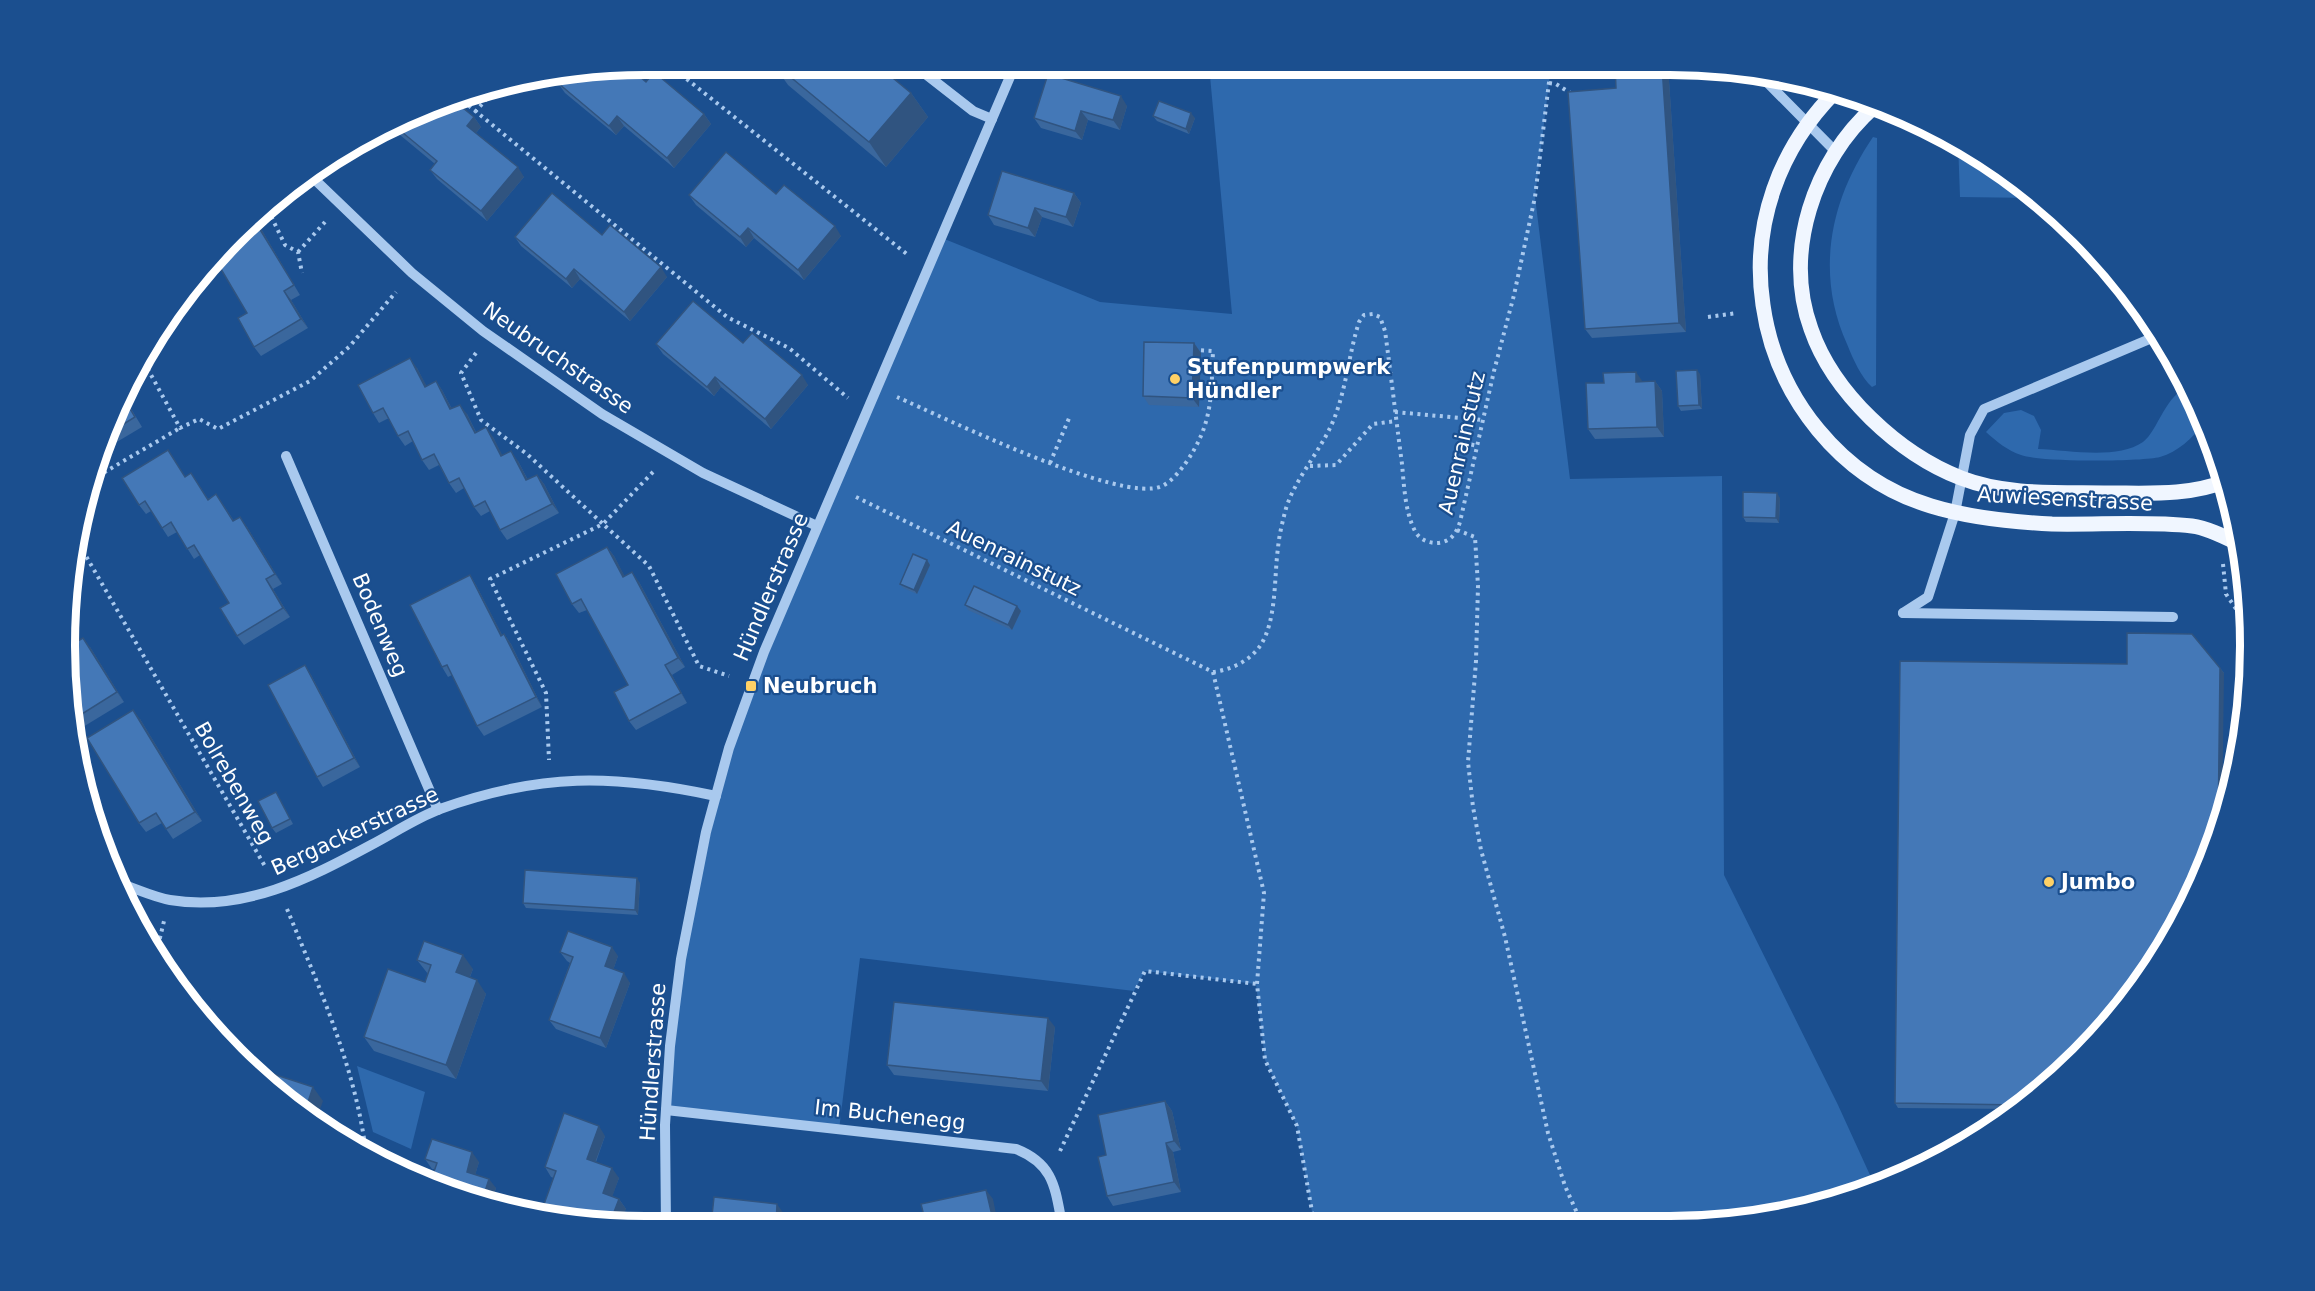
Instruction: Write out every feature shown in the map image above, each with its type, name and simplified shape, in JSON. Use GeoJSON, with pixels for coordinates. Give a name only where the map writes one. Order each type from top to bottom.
{"type":"FeatureCollection","features":[{"type":"Feature","properties":{"kind":"main road","name":"Auwiesenstrasse"},"geometry":{"type":"LineString","coordinates":[[1830,98],[1807,124],[1780,170],[1762,228],[1759,257],[1760,288],[1770,344],[1791,391],[1832,446],[1853,465],[1894,491],[1929,506],[1955,513],[1993,520],[2051,524],[2194,526],[2230,539]]}},
{"type":"Feature","properties":{"kind":"main road","name":"Auwiesenstrasse"},"geometry":{"type":"LineString","coordinates":[[1870,111],[1835,151],[1818,185],[1804,235],[1801,262],[1801,285],[1811,330],[1835,375],[1863,410],[1913,454],[1962,479],[1990,486],[2026,490],[2115,493],[2181,492],[2217,483]]}},
{"type":"Feature","properties":{"kind":"street"},"geometry":{"type":"LineString","coordinates":[[927,75],[973,111],[992,119]]}},
{"type":"Feature","properties":{"kind":"street","name":"Hündlerstrasse"},"geometry":{"type":"LineString","coordinates":[[666,1216],[666,1110],[670,1046],[681,959],[703,843],[729,748],[764,652],[1011,75]]}},
{"type":"Feature","properties":{"kind":"street"},"geometry":{"type":"LineString","coordinates":[[1769,84],[1835,151]]}},
{"type":"Feature","properties":{"kind":"street","name":"Neubruchstrasse"},"geometry":{"type":"LineString","coordinates":[[316,180],[412,273],[483,331],[602,414],[668,454],[729,486],[817,526]]}},
{"type":"Feature","properties":{"kind":"street"},"geometry":{"type":"LineString","coordinates":[[2150,339],[1984,409],[1970,435],[1955,513],[1928,597],[1903,613],[2173,617]]}},
{"type":"Feature","properties":{"kind":"street","name":"Bodenweg"},"geometry":{"type":"LineString","coordinates":[[286,456],[438,810]]}},
{"type":"Feature","properties":{"kind":"street","name":"Bergackerstrasse"},"geometry":{"type":"LineString","coordinates":[[129,887],[169,900],[218,903],[279,890],[336,864],[438,810],[498,792],[550,781],[608,779],[716,796]]}},
{"type":"Feature","properties":{"kind":"street","name":"Im Buchenegg"},"geometry":{"type":"LineString","coordinates":[[666,1110],[1005,1147],[1035,1158],[1049,1174]]}},
{"type":"Feature","properties":{"kind":"street"},"geometry":{"type":"LineString","coordinates":[[1049,1174],[1056,1192],[1060,1216]]}},
{"type":"Feature","properties":{"kind":"path"},"geometry":{"type":"LineString","coordinates":[[683,75],[909,256]]}},
{"type":"Feature","properties":{"kind":"path","name":"Auenrainstutz"},"geometry":{"type":"LineString","coordinates":[[853,495],[1213,672],[1223,670],[1249,658],[1264,639],[1276,590],[1277,549],[1291,494],[1310,466],[1335,417],[1357,328],[1364,315],[1377,315],[1384,326],[1407,500],[1416,532],[1424,540],[1439,543],[1451,538],[1457,530],[1478,446],[1535,197],[1550,75]]}},
{"type":"Feature","properties":{"kind":"path"},"geometry":{"type":"LineString","coordinates":[[1549,83],[1556,84],[1575,95]]}},
{"type":"Feature","properties":{"kind":"path"},"geometry":{"type":"LineString","coordinates":[[475,111],[488,97]]}},
{"type":"Feature","properties":{"kind":"path"},"geometry":{"type":"LineString","coordinates":[[466,104],[727,317],[789,348],[849,399]]}},
{"type":"Feature","properties":{"kind":"path"},"geometry":{"type":"LineString","coordinates":[[271,216],[285,245],[298,252]]}},
{"type":"Feature","properties":{"kind":"path"},"geometry":{"type":"LineString","coordinates":[[298,252],[327,220]]}},
{"type":"Feature","properties":{"kind":"path"},"geometry":{"type":"LineString","coordinates":[[298,252],[302,273]]}},
{"type":"Feature","properties":{"kind":"path"},"geometry":{"type":"LineString","coordinates":[[101,474],[180,428],[199,420],[218,429],[310,381],[349,347],[400,288]]}},
{"type":"Feature","properties":{"kind":"path"},"geometry":{"type":"LineString","coordinates":[[1708,317],[1737,313]]}},
{"type":"Feature","properties":{"kind":"path"},"geometry":{"type":"LineString","coordinates":[[877,389],[1050,463],[1125,487],[1151,490],[1164,486],[1181,468],[1195,450],[1203,432],[1211,397],[1213,351],[1191,350]]}},
{"type":"Feature","properties":{"kind":"path"},"geometry":{"type":"LineString","coordinates":[[476,352],[460,373],[481,420],[528,454],[649,566],[699,666],[729,676]]}},
{"type":"Feature","properties":{"kind":"path"},"geometry":{"type":"LineString","coordinates":[[147,368],[180,428]]}},
{"type":"Feature","properties":{"kind":"path"},"geometry":{"type":"LineString","coordinates":[[1395,412],[1483,420]]}},
{"type":"Feature","properties":{"kind":"path"},"geometry":{"type":"LineString","coordinates":[[1050,463],[1070,416]]}},
{"type":"Feature","properties":{"kind":"path"},"geometry":{"type":"LineString","coordinates":[[1310,466],[1336,465],[1373,424],[1396,422]]}},
{"type":"Feature","properties":{"kind":"path"},"geometry":{"type":"LineString","coordinates":[[1464,443],[1478,446]]}},
{"type":"Feature","properties":{"kind":"path"},"geometry":{"type":"LineString","coordinates":[[550,781],[546,693],[490,579],[603,524],[668,454]]}},
{"type":"Feature","properties":{"kind":"path"},"geometry":{"type":"LineString","coordinates":[[1457,530],[1475,537],[1478,611],[1468,756],[1475,818],[1508,949],[1548,1133],[1565,1186],[1578,1216]]}},
{"type":"Feature","properties":{"kind":"path","name":"Bolrebenweg"},"geometry":{"type":"LineString","coordinates":[[83,550],[279,890],[325,1001],[362,1118],[365,1142]]}},
{"type":"Feature","properties":{"kind":"path"},"geometry":{"type":"LineString","coordinates":[[2226,594],[2239,614]]}},
{"type":"Feature","properties":{"kind":"path"},"geometry":{"type":"LineString","coordinates":[[1213,672],[1264,893],[1257,984],[1266,1060],[1297,1126],[1313,1216]]}},
{"type":"Feature","properties":{"kind":"path"},"geometry":{"type":"LineString","coordinates":[[1049,1174],[1145,971],[1257,984]]}},
{"type":"Feature","properties":{"kind":"shaded area"},"geometry":{"type":"Polygon","coordinates":[[[1210,75],[1550,75],[1535,197],[1570,479],[1722,476],[1724,875],[1838,1105],[1872,1179],[1817,1197],[1781,1205],[1707,1215],[1313,1216],[1297,1126],[1265,1060],[1256,984],[1145,971],[1134,991],[860,958],[839,1130],[666,1110],[675,999],[729,748],[942,238],[1100,302],[1232,314],[1210,75]]]}},
{"type":"Feature","properties":{"kind":"shaded area"},"geometry":{"type":"Polygon","coordinates":[[[1873,137],[1877,138],[1877,144],[1876,385],[1872,387],[1855,362],[1837,317],[1830,264],[1837,211],[1858,161],[1873,137]]]}},
{"type":"Feature","properties":{"kind":"shaded area"},"geometry":{"type":"Polygon","coordinates":[[[1958,153],[2023,198],[1960,197],[1958,153]]]}},
{"type":"Feature","properties":{"kind":"shaded area"},"geometry":{"type":"Polygon","coordinates":[[[2180,392],[2198,430],[2173,452],[2160,457],[2090,461],[2031,457],[2011,451],[1986,432],[2004,413],[2021,410],[2034,416],[2041,430],[2038,449],[2092,453],[2120,451],[2132,448],[2148,437],[2180,392]]]}},
{"type":"Feature","properties":{"kind":"shaded area"},"geometry":{"type":"Polygon","coordinates":[[[357,1066],[425,1092],[411,1149],[373,1132],[357,1066]]]}},
{"type":"Feature","properties":{"kind":"building"},"geometry":{"type":"Polygon","coordinates":[[[638,75],[646,82],[652,75],[658,75],[704,114],[667,158],[617,116],[609,126],[558,83],[608,76],[638,75]]]}},
{"type":"Feature","properties":{"kind":"building"},"geometry":{"type":"Polygon","coordinates":[[[788,75],[889,75],[911,93],[869,142],[788,75]]]}},
{"type":"Feature","properties":{"kind":"building"},"geometry":{"type":"Polygon","coordinates":[[[1048,75],[1121,96],[1113,120],[1081,111],[1075,131],[1034,118],[1048,75]]]}},
{"type":"Feature","properties":{"kind":"building"},"geometry":{"type":"Polygon","coordinates":[[[1615,75],[1663,75],[1679,323],[1585,329],[1568,92],[1616,88],[1615,75]]]}},
{"type":"Feature","properties":{"kind":"building"},"geometry":{"type":"Polygon","coordinates":[[[1159,101],[1191,113],[1186,129],[1153,116],[1159,101]]]}},
{"type":"Feature","properties":{"kind":"building"},"geometry":{"type":"Polygon","coordinates":[[[460,106],[474,117],[467,126],[518,167],[481,211],[430,170],[437,161],[400,131],[460,106]]]}},
{"type":"Feature","properties":{"kind":"building"},"geometry":{"type":"Polygon","coordinates":[[[726,152],[776,194],[784,185],[835,226],[798,270],[748,228],[740,237],[689,195],[726,152]]]}},
{"type":"Feature","properties":{"kind":"building"},"geometry":{"type":"Polygon","coordinates":[[[1002,171],[1074,193],[1066,217],[1035,208],[1028,228],[988,215],[1002,171]]]}},
{"type":"Feature","properties":{"kind":"building"},"geometry":{"type":"Polygon","coordinates":[[[552,193],[602,235],[610,225],[661,267],[624,312],[574,269],[566,279],[515,237],[552,193]]]}},
{"type":"Feature","properties":{"kind":"building"},"geometry":{"type":"Polygon","coordinates":[[[258,227],[294,285],[284,291],[301,319],[254,347],[238,318],[247,313],[219,266],[258,227]]]}},
{"type":"Feature","properties":{"kind":"building"},"geometry":{"type":"Polygon","coordinates":[[[693,301],[743,343],[752,333],[802,375],[765,419],[715,377],[707,387],[656,344],[693,301]]]}},
{"type":"Feature","properties":{"kind":"building","name":"Stufenpumpwerk Hündler"},"geometry":{"type":"Polygon","coordinates":[[[1144,342],[1194,343],[1192,398],[1143,396],[1144,342]]]}},
{"type":"Feature","properties":{"kind":"building"},"geometry":{"type":"Polygon","coordinates":[[[410,358],[425,387],[436,381],[450,409],[460,405],[475,433],[486,427],[501,456],[511,451],[526,480],[537,475],[552,504],[500,530],[485,501],[474,507],[459,478],[449,483],[434,454],[422,460],[408,431],[398,436],[383,408],[373,413],[358,385],[410,358]]]}},
{"type":"Feature","properties":{"kind":"building"},"geometry":{"type":"Polygon","coordinates":[[[1697,370],[1699,405],[1678,406],[1676,371],[1697,370]]]}},
{"type":"Feature","properties":{"kind":"building"},"geometry":{"type":"Polygon","coordinates":[[[1636,372],[1636,382],[1655,381],[1657,427],[1588,429],[1586,383],[1604,383],[1603,373],[1636,372]]]}},
{"type":"Feature","properties":{"kind":"building"},"geometry":{"type":"Polygon","coordinates":[[[128,406],[135,417],[118,428],[128,406]]]}},
{"type":"Feature","properties":{"kind":"building"},"geometry":{"type":"Polygon","coordinates":[[[168,450],[185,477],[191,473],[208,500],[216,494],[233,521],[240,517],[275,574],[266,579],[283,608],[237,636],[220,608],[229,603],[194,545],[187,549],[171,522],[162,528],[145,501],[139,505],[122,478],[168,450]]]}},
{"type":"Feature","properties":{"kind":"building"},"geometry":{"type":"Polygon","coordinates":[[[1743,492],[1777,493],[1776,518],[1743,517],[1743,492]]]}},
{"type":"Feature","properties":{"kind":"building"},"geometry":{"type":"Polygon","coordinates":[[[607,547],[623,577],[632,572],[678,658],[665,665],[681,693],[629,721],[614,692],[628,685],[581,599],[572,604],[556,574],[607,547]]]}},
{"type":"Feature","properties":{"kind":"building"},"geometry":{"type":"Polygon","coordinates":[[[913,554],[927,560],[914,590],[900,584],[913,554]]]}},
{"type":"Feature","properties":{"kind":"building"},"geometry":{"type":"Polygon","coordinates":[[[470,575],[501,636],[504,634],[536,697],[477,726],[447,665],[442,667],[410,605],[470,575]]]}},
{"type":"Feature","properties":{"kind":"building"},"geometry":{"type":"Polygon","coordinates":[[[974,586],[1017,606],[1008,625],[965,605],[974,586]]]}},
{"type":"Feature","properties":{"kind":"building","name":"Jumbo"},"geometry":{"type":"Polygon","coordinates":[[[2127,633],[2192,634],[2220,668],[2218,801],[2197,864],[2164,931],[2122,993],[2098,1022],[2046,1074],[2007,1105],[1895,1103],[1900,661],[2127,664],[2127,633]]]}},
{"type":"Feature","properties":{"kind":"building"},"geometry":{"type":"Polygon","coordinates":[[[83,638],[117,692],[80,716],[76,683],[75,643],[83,638]]]}},
{"type":"Feature","properties":{"kind":"building"},"geometry":{"type":"Polygon","coordinates":[[[305,665],[354,758],[317,777],[268,685],[305,665]]]}},
{"type":"Feature","properties":{"kind":"building"},"geometry":{"type":"Polygon","coordinates":[[[133,710],[195,812],[166,829],[156,813],[139,823],[87,738],[133,710]]]}},
{"type":"Feature","properties":{"kind":"building"},"geometry":{"type":"Polygon","coordinates":[[[276,792],[290,819],[272,828],[258,801],[276,792]]]}},
{"type":"Feature","properties":{"kind":"building"},"geometry":{"type":"Polygon","coordinates":[[[525,870],[637,878],[635,910],[523,903],[525,870]]]}},
{"type":"Feature","properties":{"kind":"building"},"geometry":{"type":"Polygon","coordinates":[[[568,931],[612,947],[605,966],[624,973],[600,1038],[549,1020],[573,957],[560,952],[568,931]]]}},
{"type":"Feature","properties":{"kind":"building"},"geometry":{"type":"Polygon","coordinates":[[[424,941],[463,955],[456,972],[477,980],[446,1065],[364,1037],[388,969],[425,982],[431,965],[417,960],[424,941]]]}},
{"type":"Feature","properties":{"kind":"building"},"geometry":{"type":"Polygon","coordinates":[[[894,1002],[1048,1018],[1041,1081],[887,1065],[894,1002]]]}},
{"type":"Feature","properties":{"kind":"building"},"geometry":{"type":"Polygon","coordinates":[[[267,1072],[313,1087],[307,1105],[267,1072]]]}},
{"type":"Feature","properties":{"kind":"building"},"geometry":{"type":"Polygon","coordinates":[[[1165,1101],[1174,1141],[1166,1143],[1174,1182],[1107,1196],[1098,1157],[1106,1155],[1098,1115],[1165,1101]]]}},
{"type":"Feature","properties":{"kind":"building"},"geometry":{"type":"Polygon","coordinates":[[[564,1113],[599,1126],[587,1159],[612,1168],[603,1193],[619,1199],[613,1215],[543,1206],[556,1171],[545,1167],[564,1113]]]}},
{"type":"Feature","properties":{"kind":"building"},"geometry":{"type":"Polygon","coordinates":[[[432,1139],[472,1152],[467,1172],[489,1179],[485,1193],[433,1175],[437,1163],[425,1159],[432,1139]]]}},
{"type":"Feature","properties":{"kind":"building"},"geometry":{"type":"Polygon","coordinates":[[[986,1190],[992,1216],[924,1216],[921,1204],[986,1190]]]}},
{"type":"Feature","properties":{"kind":"building"},"geometry":{"type":"Polygon","coordinates":[[[714,1197],[777,1204],[776,1216],[712,1216],[714,1197]]]}},
{"type":"Feature","properties":{"kind":"place","name":"Stufenpumpwerk Hündler"},"geometry":{"type":"Point","coordinates":[1175,379]}},
{"type":"Feature","properties":{"kind":"place","name":"Neubruch"},"geometry":{"type":"Point","coordinates":[751,686]}},
{"type":"Feature","properties":{"kind":"place","name":"Jumbo"},"geometry":{"type":"Point","coordinates":[2049,882]}}]}
